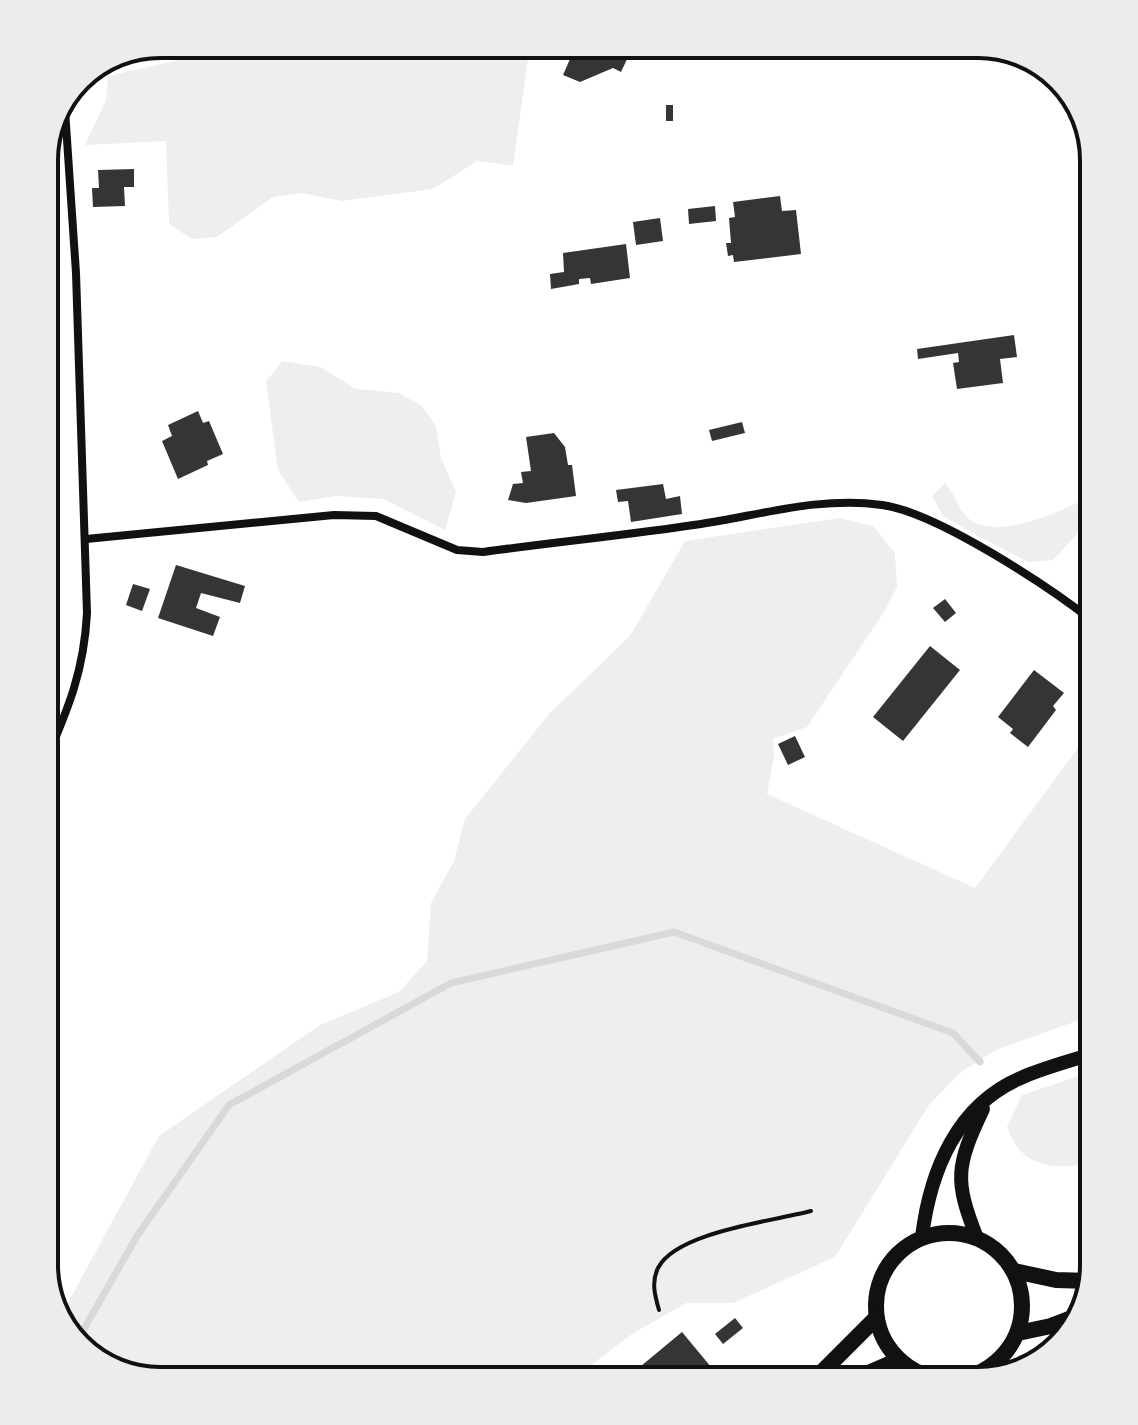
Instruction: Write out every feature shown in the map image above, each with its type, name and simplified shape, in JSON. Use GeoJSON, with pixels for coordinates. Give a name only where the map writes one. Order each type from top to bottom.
{"type":"FeatureCollection","features":[{"type":"Feature","properties":{"kind":"main road"},"geometry":{"type":"LineString","coordinates":[[908,1367],[898,1360],[884,1341],[876,1318],[876,1293],[885,1270],[901,1250],[922,1237],[940,1233],[977,1238],[998,1251],[1014,1271],[1022,1301],[1018,1333],[992,1366]]}},
{"type":"Feature","properties":{"kind":"main road"},"geometry":{"type":"LineString","coordinates":[[1014,1271],[1056,1280],[1078,1281]]}},
{"type":"Feature","properties":{"kind":"main road"},"geometry":{"type":"LineString","coordinates":[[827,1367],[876,1318]]}},
{"type":"Feature","properties":{"kind":"main road"},"geometry":{"type":"LineString","coordinates":[[1018,1333],[1063,1321]]}},
{"type":"Feature","properties":{"kind":"main road"},"geometry":{"type":"LineString","coordinates":[[882,1367],[898,1360]]}},
{"type":"Feature","properties":{"kind":"street"},"geometry":{"type":"LineString","coordinates":[[58,733],[85,657],[86,539],[76,273],[66,122]]}},
{"type":"Feature","properties":{"kind":"street"},"geometry":{"type":"LineString","coordinates":[[86,539],[348,515],[376,516],[457,550],[483,552],[700,524],[830,502],[882,505],[913,513],[950,530],[1080,611]]}},
{"type":"Feature","properties":{"kind":"street"},"geometry":{"type":"LineString","coordinates":[[922,1237],[926,1205],[952,1135],[988,1098],[1021,1077],[1080,1058]]}},
{"type":"Feature","properties":{"kind":"street"},"geometry":{"type":"LineString","coordinates":[[977,1238],[960,1196],[961,1169],[970,1135],[988,1098]]}},
{"type":"Feature","properties":{"kind":"path"},"geometry":{"type":"LineString","coordinates":[[659,1310],[653,1290],[657,1269],[685,1243],[811,1211]]}},
{"type":"Feature","properties":{"kind":"shaded area"},"geometry":{"type":"Polygon","coordinates":[[[189,58],[528,58],[513,166],[477,161],[433,189],[342,201],[302,193],[273,197],[217,237],[192,239],[169,224],[166,141],[85,145],[106,100],[108,76],[189,58]]]}},
{"type":"Feature","properties":{"kind":"shaded area"},"geometry":{"type":"Polygon","coordinates":[[[282,361],[320,367],[356,389],[399,393],[422,406],[436,426],[441,458],[456,492],[445,530],[383,499],[336,496],[299,502],[278,470],[266,382],[282,361]]]}},
{"type":"Feature","properties":{"kind":"shaded area"},"geometry":{"type":"Polygon","coordinates":[[[945,483],[965,515],[977,524],[992,527],[1029,522],[1080,501],[1080,532],[1053,560],[1028,562],[943,516],[932,496],[945,483]]]}},
{"type":"Feature","properties":{"kind":"shaded area"},"geometry":{"type":"Polygon","coordinates":[[[840,518],[873,526],[895,553],[897,587],[884,612],[807,727],[773,739],[774,757],[767,794],[975,888],[1080,745],[1080,1020],[996,1050],[961,1072],[929,1105],[835,1257],[733,1303],[686,1303],[632,1334],[590,1367],[160,1367],[127,1362],[103,1350],[83,1332],[67,1305],[159,1136],[320,1025],[399,992],[427,961],[431,903],[454,861],[465,819],[549,714],[630,636],[685,541],[840,518]]]}},
{"type":"Feature","properties":{"kind":"shaded area"},"geometry":{"type":"Polygon","coordinates":[[[1080,1076],[1080,1165],[1053,1166],[1030,1158],[1021,1151],[1007,1127],[1022,1095],[1080,1076]]]}},
{"type":"Feature","properties":{"kind":"building"},"geometry":{"type":"Polygon","coordinates":[[[628,58],[621,72],[613,68],[580,82],[563,75],[570,59],[628,58]]]}},
{"type":"Feature","properties":{"kind":"building"},"geometry":{"type":"Polygon","coordinates":[[[666,105],[673,105],[673,121],[666,121],[666,105]]]}},
{"type":"Feature","properties":{"kind":"building"},"geometry":{"type":"Polygon","coordinates":[[[134,169],[134,187],[124,187],[125,206],[93,207],[92,188],[99,188],[98,170],[134,169]]]}},
{"type":"Feature","properties":{"kind":"building"},"geometry":{"type":"Polygon","coordinates":[[[780,196],[782,211],[796,210],[801,254],[734,262],[733,255],[728,256],[726,243],[731,243],[729,218],[735,217],[733,202],[780,196]]]}},
{"type":"Feature","properties":{"kind":"building"},"geometry":{"type":"Polygon","coordinates":[[[715,206],[716,221],[689,224],[688,209],[715,206]]]}},
{"type":"Feature","properties":{"kind":"building"},"geometry":{"type":"Polygon","coordinates":[[[660,218],[663,241],[636,245],[633,222],[660,218]]]}},
{"type":"Feature","properties":{"kind":"building"},"geometry":{"type":"Polygon","coordinates":[[[626,244],[630,278],[591,284],[590,278],[579,279],[579,284],[551,289],[550,274],[564,272],[563,253],[626,244]]]}},
{"type":"Feature","properties":{"kind":"building"},"geometry":{"type":"Polygon","coordinates":[[[1014,335],[1017,357],[1000,359],[1003,383],[957,389],[953,363],[959,362],[958,353],[918,359],[917,349],[1014,335]]]}},
{"type":"Feature","properties":{"kind":"building"},"geometry":{"type":"Polygon","coordinates":[[[198,411],[203,423],[209,421],[223,454],[178,479],[162,441],[172,436],[168,425],[198,411]]]}},
{"type":"Feature","properties":{"kind":"building"},"geometry":{"type":"Polygon","coordinates":[[[742,422],[745,433],[712,441],[709,430],[742,422]]]}},
{"type":"Feature","properties":{"kind":"building"},"geometry":{"type":"Polygon","coordinates":[[[554,433],[565,447],[568,465],[572,465],[576,496],[526,503],[508,500],[513,484],[523,483],[521,472],[531,471],[526,437],[554,433]]]}},
{"type":"Feature","properties":{"kind":"building"},"geometry":{"type":"Polygon","coordinates":[[[663,484],[666,499],[680,496],[682,514],[631,522],[628,501],[618,502],[616,490],[663,484]]]}},
{"type":"Feature","properties":{"kind":"building"},"geometry":{"type":"Polygon","coordinates":[[[176,565],[245,586],[240,603],[201,593],[196,608],[220,617],[213,636],[158,618],[176,565]]]}},
{"type":"Feature","properties":{"kind":"building"},"geometry":{"type":"Polygon","coordinates":[[[133,584],[150,589],[142,611],[126,605],[133,584]]]}},
{"type":"Feature","properties":{"kind":"building"},"geometry":{"type":"Polygon","coordinates":[[[945,599],[956,613],[945,622],[933,608],[945,599]]]}},
{"type":"Feature","properties":{"kind":"building"},"geometry":{"type":"Polygon","coordinates":[[[930,646],[960,670],[903,741],[873,717],[930,646]]]}},
{"type":"Feature","properties":{"kind":"building"},"geometry":{"type":"Polygon","coordinates":[[[1034,670],[1064,693],[1053,706],[1056,710],[1028,747],[1010,733],[1013,729],[998,717],[1034,670]]]}},
{"type":"Feature","properties":{"kind":"building"},"geometry":{"type":"Polygon","coordinates":[[[795,736],[805,757],[788,765],[778,744],[795,736]]]}},
{"type":"Feature","properties":{"kind":"building"},"geometry":{"type":"Polygon","coordinates":[[[735,1318],[743,1328],[723,1344],[715,1334],[735,1318]]]}},
{"type":"Feature","properties":{"kind":"building"},"geometry":{"type":"Polygon","coordinates":[[[682,1332],[711,1367],[642,1367],[682,1332]]]}},
{"type":"Feature","properties":{"kind":"waterway"},"geometry":{"type":"LineString","coordinates":[[82,1331],[137,1236],[229,1105],[451,983],[674,932],[953,1033],[980,1062]]}}]}
